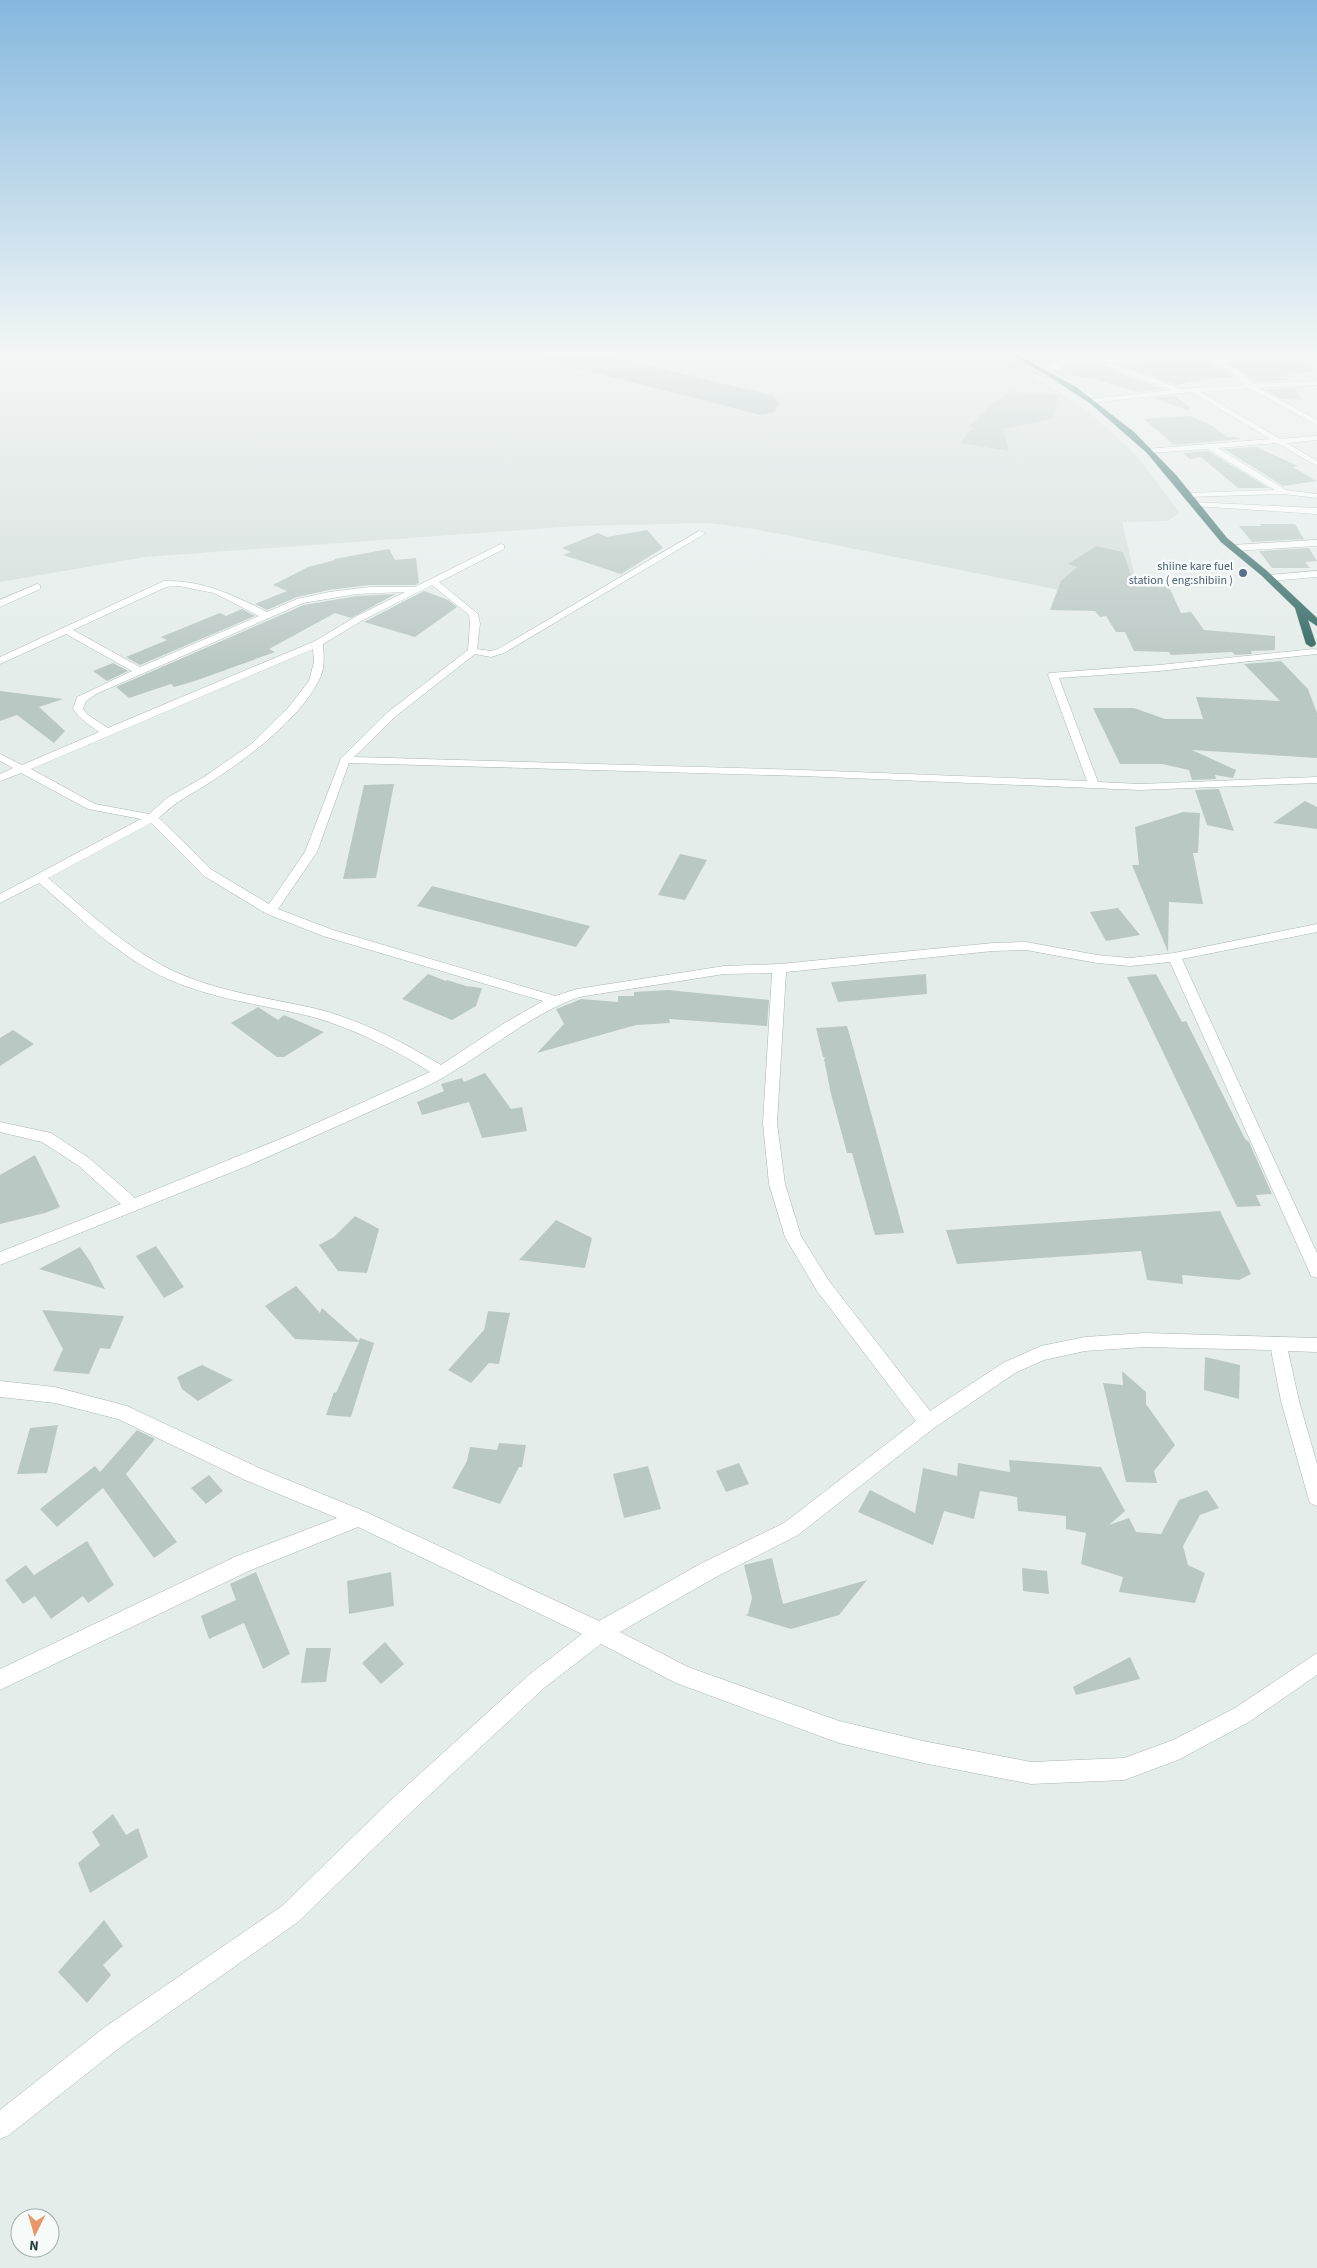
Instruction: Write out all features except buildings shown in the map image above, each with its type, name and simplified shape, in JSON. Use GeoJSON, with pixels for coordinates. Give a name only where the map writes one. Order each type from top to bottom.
{"type":"FeatureCollection","features":[{"type":"Feature","properties":{"kind":"highway"},"geometry":{"type":"LineString","coordinates":[[1155,458],[1189,495],[1219,535],[1270,578],[1299,609],[1317,623]]}},
{"type":"Feature","properties":{"kind":"highway"},"geometry":{"type":"LineString","coordinates":[[1299,609],[1315,647]]}},
{"type":"Feature","properties":{"kind":"street"},"geometry":{"type":"LineString","coordinates":[[1228,458],[1284,492]]}},
{"type":"Feature","properties":{"kind":"street"},"geometry":{"type":"LineString","coordinates":[[1189,495],[1284,492],[1317,496]]}},
{"type":"Feature","properties":{"kind":"street"},"geometry":{"type":"LineString","coordinates":[[1195,504],[1317,511]]}},
{"type":"Feature","properties":{"kind":"street"},"geometry":{"type":"LineString","coordinates":[[271,911],[311,852],[345,760],[392,714],[473,652],[491,654],[500,650],[702,532]]}},
{"type":"Feature","properties":{"kind":"street"},"geometry":{"type":"LineString","coordinates":[[1234,548],[1317,543]]}},
{"type":"Feature","properties":{"kind":"street"},"geometry":{"type":"LineString","coordinates":[[0,778],[318,643],[501,547]]}},
{"type":"Feature","properties":{"kind":"street"},"geometry":{"type":"LineString","coordinates":[[1270,578],[1317,574]]}},
{"type":"Feature","properties":{"kind":"street"},"geometry":{"type":"LineString","coordinates":[[433,581],[474,614],[476,629],[472,647],[473,652]]}},
{"type":"Feature","properties":{"kind":"street"},"geometry":{"type":"LineString","coordinates":[[0,661],[164,584],[183,582],[204,585],[265,615]]}},
{"type":"Feature","properties":{"kind":"street"},"geometry":{"type":"LineString","coordinates":[[0,604],[38,587]]}},
{"type":"Feature","properties":{"kind":"street"},"geometry":{"type":"LineString","coordinates":[[106,732],[84,717],[78,709],[81,699],[92,692],[300,601],[334,592],[367,589],[418,589]]}},
{"type":"Feature","properties":{"kind":"street"},"geometry":{"type":"LineString","coordinates":[[66,630],[139,671]]}},
{"type":"Feature","properties":{"kind":"street"},"geometry":{"type":"LineString","coordinates":[[0,899],[152,818],[171,800],[208,780],[254,747],[291,711],[314,681],[319,662],[318,643]]}},
{"type":"Feature","properties":{"kind":"street"},"geometry":{"type":"LineString","coordinates":[[1094,785],[1053,676],[1159,668],[1315,647]]}},
{"type":"Feature","properties":{"kind":"street"},"geometry":{"type":"LineString","coordinates":[[0,757],[92,807],[152,818],[208,873],[271,911],[328,933],[553,1000]]}},
{"type":"Feature","properties":{"kind":"street"},"geometry":{"type":"LineString","coordinates":[[345,760],[803,773],[1140,787],[1317,780]]}},
{"type":"Feature","properties":{"kind":"street"},"geometry":{"type":"LineString","coordinates":[[40,878],[128,950],[172,976],[209,990],[316,1014],[402,1047],[441,1072]]}},
{"type":"Feature","properties":{"kind":"street"},"geometry":{"type":"LineString","coordinates":[[0,1259],[248,1160],[392,1096],[441,1072],[533,1011],[553,1000],[604,987],[724,970],[780,968],[992,947],[1026,946],[1097,960],[1130,962],[1174,957],[1250,940],[1317,928]]}},
{"type":"Feature","properties":{"kind":"street"},"geometry":{"type":"LineString","coordinates":[[1174,957],[1317,1271]]}},
{"type":"Feature","properties":{"kind":"street"},"geometry":{"type":"LineString","coordinates":[[780,968],[770,1123],[777,1184],[793,1237],[823,1286],[928,1422]]}},
{"type":"Feature","properties":{"kind":"street"},"geometry":{"type":"LineString","coordinates":[[0,1127],[46,1137],[84,1162],[134,1206]]}},
{"type":"Feature","properties":{"kind":"street"},"geometry":{"type":"LineString","coordinates":[[0,2126],[114,2036],[290,1914],[398,1808],[537,1682],[600,1632],[709,1570],[791,1529],[928,1422],[1009,1368],[1041,1353],[1085,1344],[1136,1341],[1317,1345]]}},
{"type":"Feature","properties":{"kind":"street"},"geometry":{"type":"LineString","coordinates":[[1278,1343],[1290,1401],[1317,1497]]}},
{"type":"Feature","properties":{"kind":"street"},"geometry":{"type":"LineString","coordinates":[[0,1389],[55,1395],[121,1412],[252,1474],[359,1518],[600,1632],[682,1676],[839,1732],[923,1752],[1032,1773],[1124,1769],[1178,1749],[1242,1715],[1317,1663]]}},
{"type":"Feature","properties":{"kind":"street"},"geometry":{"type":"LineString","coordinates":[[0,1680],[244,1563],[359,1518]]}},
{"type":"Feature","properties":{"kind":"shaded area"},"geometry":{"type":"Polygon","coordinates":[[[0,458],[1138,458],[1180,513],[1167,521],[1122,522],[1137,586],[1085,595],[755,529],[709,523],[576,526],[145,557],[0,582],[0,458]]]}},
{"type":"Feature","properties":{"kind":"place","name":"shiine kare fuel station ( eng:shibiin )"},"geometry":{"type":"Point","coordinates":[1243,573]}}]}
